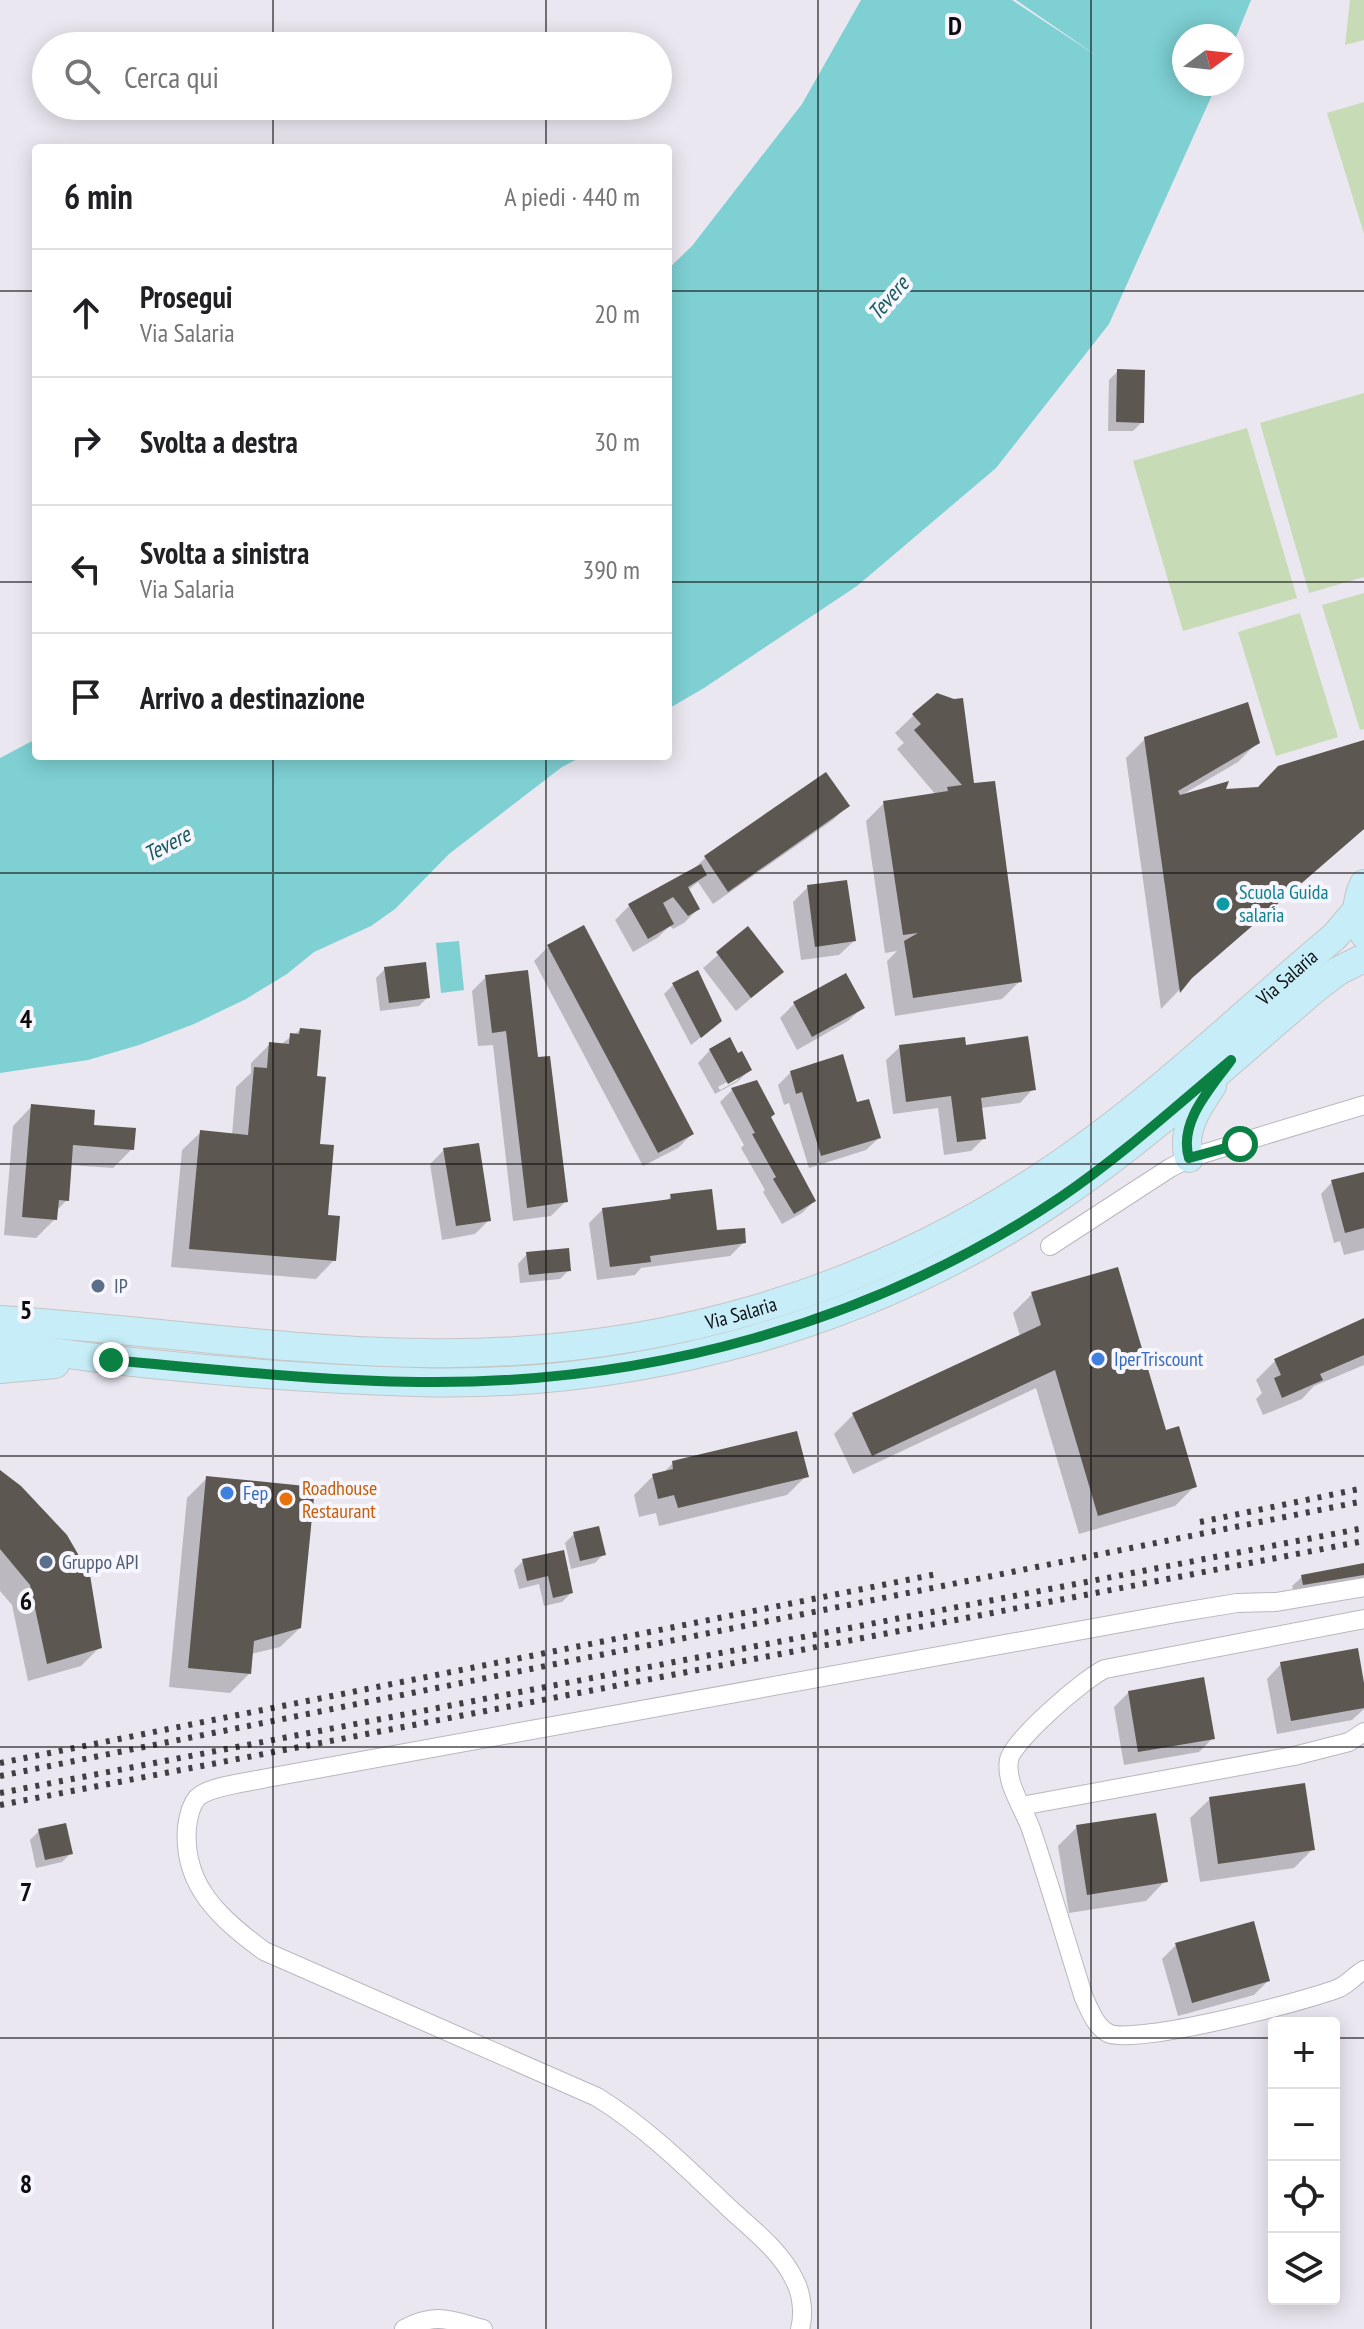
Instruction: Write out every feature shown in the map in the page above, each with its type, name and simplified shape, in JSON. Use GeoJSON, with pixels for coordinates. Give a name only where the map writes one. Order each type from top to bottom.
{"type":"FeatureCollection","features":[{"type":"Feature","properties":{"kind":"main road","name":"Via Salaria"},"geometry":{"type":"LineString","coordinates":[[0,1320],[360,1351],[466,1353],[548,1350],[606,1343],[685,1329],[758,1310],[858,1274],[916,1248],[1013,1195],[1137,1105],[1362,910]]}},
{"type":"Feature","properties":{"kind":"main road","name":"Via Salaria"},"geometry":{"type":"LineString","coordinates":[[0,1346],[111,1360],[332,1378],[469,1381],[618,1370],[737,1344],[805,1323],[895,1287],[981,1245],[1061,1197],[1103,1166],[1317,987],[1338,971],[1364,958]]}},
{"type":"Feature","properties":{"kind":"main road"},"geometry":{"type":"LineString","coordinates":[[1189,1158],[1186,1147],[1190,1124],[1204,1097],[1231,1060]]}},
{"type":"Feature","properties":{"kind":"main road"},"geometry":{"type":"LineString","coordinates":[[0,1369],[111,1360]]}},
{"type":"Feature","properties":{"kind":"street"},"geometry":{"type":"LineString","coordinates":[[1050,1246],[1189,1158],[1364,1105]]}},
{"type":"Feature","properties":{"kind":"street"},"geometry":{"type":"LineString","coordinates":[[800,2329],[800,2297],[795,2280],[770,2247],[660,2141],[629,2117],[597,2097],[264,1951],[229,1925],[204,1897],[192,1868],[186,1841],[188,1819],[196,1799],[211,1791],[267,1778],[1176,1613],[1237,1603],[1276,1602],[1364,1587]]}},
{"type":"Feature","properties":{"kind":"street"},"geometry":{"type":"LineString","coordinates":[[1364,1619],[1120,1665],[1098,1672],[1050,1712],[1013,1749],[1009,1761],[1010,1779],[1030,1825],[1084,1998],[1097,2023],[1107,2032],[1120,2035],[1172,2029],[1245,2015],[1341,1987],[1364,1970]]}},
{"type":"Feature","properties":{"kind":"street"},"geometry":{"type":"LineString","coordinates":[[1021,1806],[1294,1756],[1349,1742],[1364,1732]]}},
{"type":"Feature","properties":{"kind":"street"},"geometry":{"type":"LineString","coordinates":[[404,2329],[441,2317],[483,2329]]}},
{"type":"Feature","properties":{"kind":"green space"},"geometry":{"type":"Polygon","coordinates":[[[1350,0],[1364,0],[1364,40],[1345,45],[1350,0]]]}},
{"type":"Feature","properties":{"kind":"green space"},"geometry":{"type":"Polygon","coordinates":[[[1364,102],[1364,234],[1327,113],[1364,102]]]}},
{"type":"Feature","properties":{"kind":"green space"},"geometry":{"type":"Polygon","coordinates":[[[1364,393],[1364,577],[1309,593],[1260,423],[1364,393]]]}},
{"type":"Feature","properties":{"kind":"green space"},"geometry":{"type":"Polygon","coordinates":[[[1247,428],[1297,598],[1183,631],[1133,461],[1247,428]]]}},
{"type":"Feature","properties":{"kind":"green space"},"geometry":{"type":"Polygon","coordinates":[[[1364,593],[1364,729],[1360,730],[1322,605],[1364,593]]]}},
{"type":"Feature","properties":{"kind":"green space"},"geometry":{"type":"Polygon","coordinates":[[[1300,613],[1338,737],[1276,756],[1238,632],[1300,613]]]}},
{"type":"Feature","properties":{"kind":"water","name":"Tevere"},"geometry":{"type":"Polygon","coordinates":[[[861,0],[1012,0],[1100,58],[1016,0],[1251,0],[1241,24],[1172,24],[1172,96],[1212,96],[1109,324],[996,468],[857,586],[672,707],[672,265],[692,246],[802,104],[861,0]]]}},
{"type":"Feature","properties":{"kind":"water","name":"Tevere"},"geometry":{"type":"Polygon","coordinates":[[[32,741],[32,760],[575,760],[449,854],[395,909],[371,926],[314,952],[287,974],[246,999],[194,1024],[139,1045],[88,1060],[0,1073],[0,758],[32,741]]]}},
{"type":"Feature","properties":{"kind":"water"},"geometry":{"type":"Polygon","coordinates":[[[459,941],[464,990],[441,993],[436,943],[459,941]]]}},
{"type":"Feature","properties":{"kind":"building"},"geometry":{"type":"Polygon","coordinates":[[[1117,369],[1145,370],[1144,423],[1116,422],[1117,369]]]}},
{"type":"Feature","properties":{"kind":"building"},"geometry":{"type":"Polygon","coordinates":[[[937,693],[954,699],[963,698],[974,783],[995,781],[1022,982],[913,998],[904,941],[918,933],[903,935],[883,801],[948,791],[947,787],[962,785],[914,730],[921,724],[912,714],[937,693]]]}},
{"type":"Feature","properties":{"kind":"building","name":"Scuola Guida salaria"},"geometry":{"type":"Polygon","coordinates":[[[1248,702],[1260,743],[1178,791],[1180,795],[1229,781],[1226,789],[1258,787],[1278,766],[1364,740],[1364,829],[1192,978],[1180,993],[1144,737],[1248,702]]]}},
{"type":"Feature","properties":{"kind":"building"},"geometry":{"type":"Polygon","coordinates":[[[826,772],[850,806],[728,892],[704,856],[826,772]]]}},
{"type":"Feature","properties":{"kind":"building"},"geometry":{"type":"Polygon","coordinates":[[[701,864],[707,875],[688,887],[700,909],[688,916],[673,897],[663,903],[674,924],[648,939],[628,904],[701,864]]]}},
{"type":"Feature","properties":{"kind":"building"},"geometry":{"type":"Polygon","coordinates":[[[847,880],[856,941],[815,947],[807,885],[847,880]]]}},
{"type":"Feature","properties":{"kind":"building"},"geometry":{"type":"Polygon","coordinates":[[[584,925],[694,1134],[658,1153],[547,945],[584,925]]]}},
{"type":"Feature","properties":{"kind":"building"},"geometry":{"type":"Polygon","coordinates":[[[748,926],[784,972],[751,998],[716,952],[748,926]]]}},
{"type":"Feature","properties":{"kind":"building"},"geometry":{"type":"Polygon","coordinates":[[[426,962],[430,998],[389,1003],[384,967],[426,962]]]}},
{"type":"Feature","properties":{"kind":"building"},"geometry":{"type":"Polygon","coordinates":[[[528,970],[538,1057],[550,1056],[568,1202],[527,1208],[506,1031],[492,1033],[485,975],[528,970]]]}},
{"type":"Feature","properties":{"kind":"building"},"geometry":{"type":"Polygon","coordinates":[[[698,970],[722,1021],[701,1038],[672,983],[698,970]]]}},
{"type":"Feature","properties":{"kind":"building"},"geometry":{"type":"Polygon","coordinates":[[[846,973],[865,1008],[812,1037],[793,1002],[846,973]]]}},
{"type":"Feature","properties":{"kind":"building"},"geometry":{"type":"Polygon","coordinates":[[[300,1028],[321,1030],[317,1076],[326,1077],[320,1144],[334,1145],[328,1215],[340,1216],[336,1261],[189,1249],[200,1130],[248,1135],[254,1067],[267,1068],[269,1042],[289,1044],[290,1033],[299,1034],[300,1028]]]}},
{"type":"Feature","properties":{"kind":"building"},"geometry":{"type":"Polygon","coordinates":[[[1028,1036],[1036,1090],[981,1098],[986,1139],[957,1142],[951,1096],[906,1102],[899,1045],[965,1037],[966,1045],[1028,1036]]]}},
{"type":"Feature","properties":{"kind":"building"},"geometry":{"type":"Polygon","coordinates":[[[730,1037],[752,1070],[728,1084],[709,1049],[730,1037]]]}},
{"type":"Feature","properties":{"kind":"building"},"geometry":{"type":"Polygon","coordinates":[[[843,1054],[857,1102],[869,1099],[881,1138],[821,1156],[802,1092],[796,1094],[790,1071],[843,1054]]]}},
{"type":"Feature","properties":{"kind":"building"},"geometry":{"type":"Polygon","coordinates":[[[757,1080],[775,1114],[771,1117],[816,1201],[794,1214],[773,1179],[776,1177],[731,1088],[757,1080]]]}},
{"type":"Feature","properties":{"kind":"building"},"geometry":{"type":"Polygon","coordinates":[[[31,1104],[95,1110],[94,1125],[136,1128],[134,1150],[73,1145],[69,1201],[59,1200],[57,1220],[22,1217],[31,1104]]]}},
{"type":"Feature","properties":{"kind":"building"},"geometry":{"type":"Polygon","coordinates":[[[479,1143],[491,1221],[456,1226],[443,1148],[479,1143]]]}},
{"type":"Feature","properties":{"kind":"building"},"geometry":{"type":"Polygon","coordinates":[[[1364,1172],[1364,1228],[1345,1233],[1331,1180],[1364,1172]]]}},
{"type":"Feature","properties":{"kind":"building"},"geometry":{"type":"Polygon","coordinates":[[[712,1189],[717,1230],[745,1228],[746,1243],[650,1256],[651,1262],[610,1267],[602,1208],[671,1199],[670,1194],[712,1189]]]}},
{"type":"Feature","properties":{"kind":"building"},"geometry":{"type":"Polygon","coordinates":[[[569,1248],[571,1271],[529,1275],[526,1252],[569,1248]]]}},
{"type":"Feature","properties":{"kind":"building","name":"IperTriscount"},"geometry":{"type":"Polygon","coordinates":[[[1118,1267],[1166,1430],[1179,1426],[1197,1487],[1098,1516],[1055,1370],[872,1456],[852,1413],[1041,1325],[1031,1292],[1118,1267]]]}},
{"type":"Feature","properties":{"kind":"building"},"geometry":{"type":"Polygon","coordinates":[[[1364,1318],[1364,1355],[1320,1374],[1323,1380],[1282,1398],[1274,1378],[1281,1375],[1274,1359],[1364,1318]]]}},
{"type":"Feature","properties":{"kind":"building"},"geometry":{"type":"Polygon","coordinates":[[[797,1431],[809,1477],[678,1508],[674,1495],[658,1499],[652,1474],[673,1469],[672,1461],[797,1431]]]}},
{"type":"Feature","properties":{"kind":"building","name":"Gruppo API"},"geometry":{"type":"Polygon","coordinates":[[[0,1470],[21,1486],[67,1535],[90,1575],[102,1648],[47,1664],[30,1585],[0,1549],[0,1470]]]}},
{"type":"Feature","properties":{"kind":"building"},"geometry":{"type":"Polygon","coordinates":[[[206,1476],[315,1487],[301,1628],[254,1641],[251,1674],[188,1668],[206,1476]]]}},
{"type":"Feature","properties":{"kind":"building"},"geometry":{"type":"Polygon","coordinates":[[[599,1526],[606,1555],[580,1561],[573,1532],[599,1526]]]}},
{"type":"Feature","properties":{"kind":"building"},"geometry":{"type":"Polygon","coordinates":[[[564,1550],[573,1593],[553,1598],[548,1576],[527,1581],[522,1559],[564,1550]]]}},
{"type":"Feature","properties":{"kind":"building"},"geometry":{"type":"Polygon","coordinates":[[[1364,1563],[1364,1575],[1303,1585],[1301,1575],[1364,1563]]]}},
{"type":"Feature","properties":{"kind":"building"},"geometry":{"type":"Polygon","coordinates":[[[1358,1648],[1364,1683],[1364,1708],[1291,1721],[1280,1662],[1358,1648]]]}},
{"type":"Feature","properties":{"kind":"building"},"geometry":{"type":"Polygon","coordinates":[[[1204,1677],[1215,1739],[1138,1752],[1128,1691],[1204,1677]]]}},
{"type":"Feature","properties":{"kind":"building"},"geometry":{"type":"Polygon","coordinates":[[[1305,1783],[1315,1850],[1218,1864],[1209,1797],[1305,1783]]]}},
{"type":"Feature","properties":{"kind":"building"},"geometry":{"type":"Polygon","coordinates":[[[1156,1813],[1168,1882],[1087,1895],[1076,1825],[1156,1813]]]}},
{"type":"Feature","properties":{"kind":"building"},"geometry":{"type":"Polygon","coordinates":[[[66,1823],[73,1854],[45,1860],[38,1829],[66,1823]]]}},
{"type":"Feature","properties":{"kind":"building"},"geometry":{"type":"Polygon","coordinates":[[[1254,1921],[1270,1981],[1192,2003],[1175,1943],[1254,1921]]]}},
{"type":"Feature","properties":{"kind":"railway"},"geometry":{"type":"LineString","coordinates":[[1200,1522],[1364,1488]]}},
{"type":"Feature","properties":{"kind":"railway"},"geometry":{"type":"LineString","coordinates":[[0,1776],[1364,1501]]}},
{"type":"Feature","properties":{"kind":"railway"},"geometry":{"type":"LineString","coordinates":[[0,1793],[1364,1528]]}},
{"type":"Feature","properties":{"kind":"railway"},"geometry":{"type":"LineString","coordinates":[[0,1805],[1364,1541]]}},
{"type":"Feature","properties":{"kind":"railway"},"geometry":{"type":"LineString","coordinates":[[0,1763],[937,1574]]}},
{"type":"Feature","properties":{"kind":"place","name":"Scuola Guida salaria"},"geometry":{"type":"Point","coordinates":[1223,904]}},
{"type":"Feature","properties":{"kind":"place","name":"IP"},"geometry":{"type":"Point","coordinates":[98,1286]}},
{"type":"Feature","properties":{"kind":"place","name":"IperTriscount"},"geometry":{"type":"Point","coordinates":[1098,1359]}},
{"type":"Feature","properties":{"kind":"place","name":"Fep"},"geometry":{"type":"Point","coordinates":[227,1493]}},
{"type":"Feature","properties":{"kind":"place","name":"Roadhouse Restaurant"},"geometry":{"type":"Point","coordinates":[286,1499]}},
{"type":"Feature","properties":{"kind":"place","name":"Gruppo API"},"geometry":{"type":"Point","coordinates":[46,1562]}},
{"type":"Feature","properties":{"kind":"route"},"geometry":{"type":"LineString","coordinates":[[111,1360],[418,1382],[569,1376],[663,1362],[805,1323],[895,1287],[970,1251],[1061,1197],[1132,1144],[1231,1060],[1196,1111],[1186,1147],[1189,1158],[1240,1144]]}}]}
